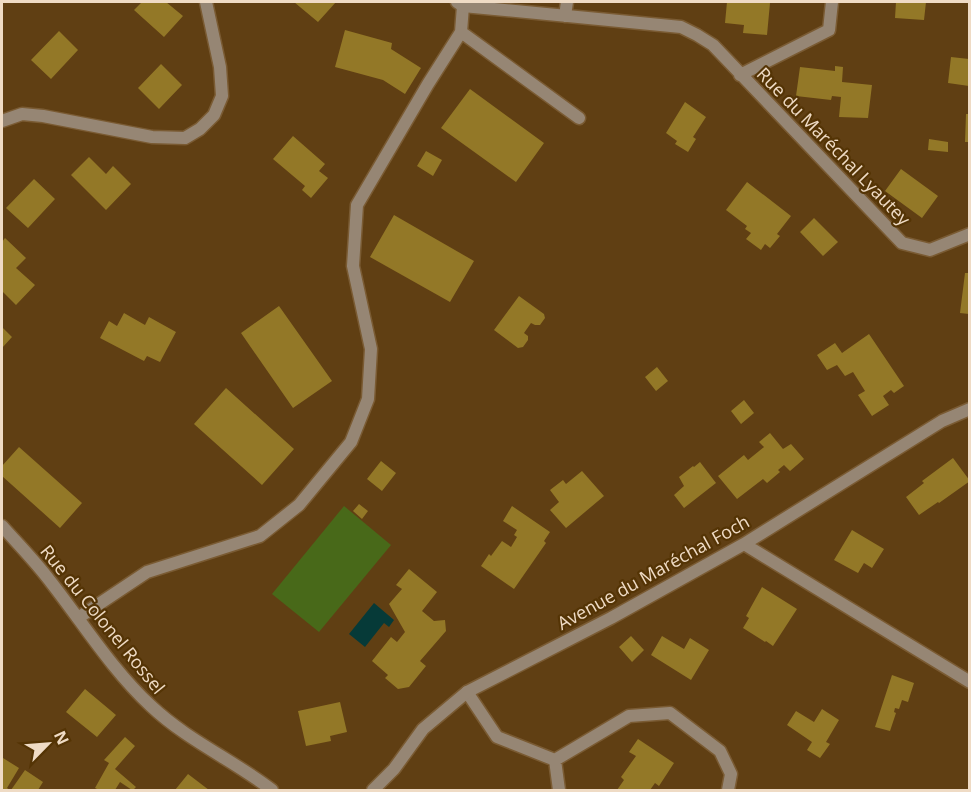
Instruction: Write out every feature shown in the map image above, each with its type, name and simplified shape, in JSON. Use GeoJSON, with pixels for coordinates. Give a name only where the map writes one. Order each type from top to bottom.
{"type":"FeatureCollection","features":[{"type":"Feature","properties":{"kind":"street"},"geometry":{"type":"LineString","coordinates":[[2,121],[22,114],[152,137],[185,138],[200,129],[214,115],[222,96],[220,67],[206,2]]}},
{"type":"Feature","properties":{"kind":"street"},"geometry":{"type":"LineString","coordinates":[[565,16],[567,2]]}},
{"type":"Feature","properties":{"kind":"street","name":"Rue du Maréchal Lyautey"},"geometry":{"type":"LineString","coordinates":[[741,75],[829,30],[832,2]]}},
{"type":"Feature","properties":{"kind":"street"},"geometry":{"type":"LineString","coordinates":[[78,618],[147,572],[260,536],[299,505],[351,442],[368,399],[371,349],[353,266],[357,205],[461,32],[460,4]]}},
{"type":"Feature","properties":{"kind":"street","name":"Rue du Maréchal Lyautey"},"geometry":{"type":"LineString","coordinates":[[460,4],[681,27],[713,45],[902,243],[930,250],[969,234]]}},
{"type":"Feature","properties":{"kind":"street"},"geometry":{"type":"LineString","coordinates":[[461,32],[579,118]]}},
{"type":"Feature","properties":{"kind":"street","name":"Avenue du Maréchal Foch"},"geometry":{"type":"LineString","coordinates":[[373,790],[394,769],[423,729],[467,692],[611,618],[744,544],[942,421],[969,409]]}},
{"type":"Feature","properties":{"kind":"street","name":"Rue du Colonel Rossel"},"geometry":{"type":"LineString","coordinates":[[2,525],[50,579],[118,671],[151,706],[191,738],[272,790]]}},
{"type":"Feature","properties":{"kind":"street"},"geometry":{"type":"LineString","coordinates":[[744,544],[969,682]]}},
{"type":"Feature","properties":{"kind":"street"},"geometry":{"type":"LineString","coordinates":[[467,692],[497,737],[555,760]]}},
{"type":"Feature","properties":{"kind":"street"},"geometry":{"type":"LineString","coordinates":[[555,760],[630,716],[670,713],[720,751],[731,774],[728,790]]}},
{"type":"Feature","properties":{"kind":"street"},"geometry":{"type":"LineString","coordinates":[[555,760],[559,790]]}},
{"type":"Feature","properties":{"kind":"green space"},"geometry":{"type":"Polygon","coordinates":[[[344,506],[391,545],[319,632],[272,594],[344,506]]]}},
{"type":"Feature","properties":{"kind":"water"},"geometry":{"type":"Polygon","coordinates":[[[374,603],[394,620],[389,627],[384,623],[365,647],[349,634],[374,603]]]}},
{"type":"Feature","properties":{"kind":"building"},"geometry":{"type":"Polygon","coordinates":[[[142,2],[166,2],[183,16],[164,37],[134,10],[142,2]]]}},
{"type":"Feature","properties":{"kind":"building"},"geometry":{"type":"Polygon","coordinates":[[[294,2],[336,2],[318,22],[294,2]]]}},
{"type":"Feature","properties":{"kind":"building"},"geometry":{"type":"Polygon","coordinates":[[[727,2],[770,3],[767,35],[743,33],[744,25],[725,23],[727,2]]]}},
{"type":"Feature","properties":{"kind":"building"},"geometry":{"type":"Polygon","coordinates":[[[896,2],[926,2],[924,20],[895,18],[896,2]]]}},
{"type":"Feature","properties":{"kind":"building"},"geometry":{"type":"Polygon","coordinates":[[[345,30],[392,43],[391,49],[421,68],[405,94],[383,80],[335,67],[345,30]]]}},
{"type":"Feature","properties":{"kind":"building"},"geometry":{"type":"Polygon","coordinates":[[[59,31],[78,50],[51,79],[31,60],[59,31]]]}},
{"type":"Feature","properties":{"kind":"building"},"geometry":{"type":"Polygon","coordinates":[[[951,57],[969,59],[969,86],[948,83],[951,57]]]}},
{"type":"Feature","properties":{"kind":"building"},"geometry":{"type":"Polygon","coordinates":[[[161,64],[182,85],[159,109],[138,88],[161,64]]]}},
{"type":"Feature","properties":{"kind":"building"},"geometry":{"type":"Polygon","coordinates":[[[835,66],[843,67],[842,82],[872,85],[868,118],[839,117],[841,97],[832,96],[831,100],[796,96],[800,67],[835,71],[835,66]]]}},
{"type":"Feature","properties":{"kind":"building"},"geometry":{"type":"Polygon","coordinates":[[[470,89],[544,143],[516,182],[441,128],[470,89]]]}},
{"type":"Feature","properties":{"kind":"building"},"geometry":{"type":"Polygon","coordinates":[[[685,102],[706,117],[693,137],[696,139],[688,152],[675,144],[677,141],[666,133],[685,102]]]}},
{"type":"Feature","properties":{"kind":"building"},"geometry":{"type":"Polygon","coordinates":[[[966,114],[969,114],[969,142],[965,142],[966,114]]]}},
{"type":"Feature","properties":{"kind":"building"},"geometry":{"type":"Polygon","coordinates":[[[293,136],[325,164],[319,171],[328,178],[311,198],[302,190],[305,186],[273,159],[293,136]]]}},
{"type":"Feature","properties":{"kind":"building"},"geometry":{"type":"Polygon","coordinates":[[[929,139],[948,142],[948,152],[928,150],[929,139]]]}},
{"type":"Feature","properties":{"kind":"building"},"geometry":{"type":"Polygon","coordinates":[[[426,151],[442,160],[433,176],[417,166],[426,151]]]}},
{"type":"Feature","properties":{"kind":"building"},"geometry":{"type":"Polygon","coordinates":[[[89,157],[106,174],[113,166],[131,184],[106,210],[71,175],[89,157]]]}},
{"type":"Feature","properties":{"kind":"building"},"geometry":{"type":"Polygon","coordinates":[[[901,169],[938,196],[922,218],[885,191],[901,169]]]}},
{"type":"Feature","properties":{"kind":"building"},"geometry":{"type":"Polygon","coordinates":[[[34,179],[55,199],[28,228],[6,208],[34,179]]]}},
{"type":"Feature","properties":{"kind":"building"},"geometry":{"type":"Polygon","coordinates":[[[747,182],[791,216],[777,234],[780,236],[770,248],[765,244],[761,250],[746,239],[751,233],[745,229],[747,226],[726,210],[747,182]]]}},
{"type":"Feature","properties":{"kind":"building"},"geometry":{"type":"Polygon","coordinates":[[[394,215],[474,261],[450,302],[370,257],[394,215]]]}},
{"type":"Feature","properties":{"kind":"building"},"geometry":{"type":"Polygon","coordinates":[[[814,218],[838,242],[823,256],[800,232],[814,218]]]}},
{"type":"Feature","properties":{"kind":"building"},"geometry":{"type":"Polygon","coordinates":[[[5,238],[26,258],[16,268],[35,285],[16,305],[2,291],[2,242],[5,238]]]}},
{"type":"Feature","properties":{"kind":"building"},"geometry":{"type":"Polygon","coordinates":[[[965,273],[969,273],[969,314],[960,313],[965,273]]]}},
{"type":"Feature","properties":{"kind":"building"},"geometry":{"type":"Polygon","coordinates":[[[519,296],[544,314],[545,318],[540,325],[531,323],[524,333],[528,336],[528,340],[523,347],[518,348],[494,330],[519,296]]]}},
{"type":"Feature","properties":{"kind":"building"},"geometry":{"type":"Polygon","coordinates":[[[279,306],[332,381],[293,408],[241,333],[279,306]]]}},
{"type":"Feature","properties":{"kind":"building"},"geometry":{"type":"Polygon","coordinates":[[[124,313],[145,325],[149,317],[176,332],[160,362],[147,356],[144,361],[100,338],[109,321],[117,326],[124,313]]]}},
{"type":"Feature","properties":{"kind":"building"},"geometry":{"type":"Polygon","coordinates":[[[2,327],[12,337],[2,348],[2,327]]]}},
{"type":"Feature","properties":{"kind":"building"},"geometry":{"type":"Polygon","coordinates":[[[869,334],[904,386],[894,393],[891,390],[883,396],[889,405],[872,416],[858,395],[865,391],[853,372],[845,376],[837,365],[827,370],[817,355],[835,343],[842,353],[869,334]]]}},
{"type":"Feature","properties":{"kind":"building"},"geometry":{"type":"Polygon","coordinates":[[[657,367],[668,381],[656,391],[645,377],[657,367]]]}},
{"type":"Feature","properties":{"kind":"building"},"geometry":{"type":"Polygon","coordinates":[[[226,388],[294,449],[262,485],[194,424],[226,388]]]}},
{"type":"Feature","properties":{"kind":"building"},"geometry":{"type":"Polygon","coordinates":[[[744,400],[754,413],[741,424],[731,411],[744,400]]]}},
{"type":"Feature","properties":{"kind":"building"},"geometry":{"type":"Polygon","coordinates":[[[770,433],[783,449],[791,444],[804,459],[790,471],[784,465],[778,470],[780,472],[767,483],[763,479],[737,499],[718,476],[744,455],[748,460],[764,447],[759,442],[770,433]]]}},
{"type":"Feature","properties":{"kind":"building"},"geometry":{"type":"Polygon","coordinates":[[[19,447],[82,503],[60,528],[2,476],[2,466],[19,447]]]}},
{"type":"Feature","properties":{"kind":"building"},"geometry":{"type":"Polygon","coordinates":[[[953,458],[970,481],[919,515],[906,497],[924,483],[922,481],[953,458]]]}},
{"type":"Feature","properties":{"kind":"building"},"geometry":{"type":"Polygon","coordinates":[[[381,461],[396,473],[382,491],[367,479],[381,461]]]}},
{"type":"Feature","properties":{"kind":"building"},"geometry":{"type":"Polygon","coordinates":[[[700,462],[716,483],[684,508],[674,495],[684,486],[679,477],[700,462]]]}},
{"type":"Feature","properties":{"kind":"building"},"geometry":{"type":"Polygon","coordinates":[[[582,471],[604,496],[566,528],[550,510],[559,502],[550,490],[563,480],[566,484],[582,471]]]}},
{"type":"Feature","properties":{"kind":"building"},"geometry":{"type":"Polygon","coordinates":[[[359,504],[368,511],[362,519],[353,511],[359,504]]]}},
{"type":"Feature","properties":{"kind":"building"},"geometry":{"type":"Polygon","coordinates":[[[512,506],[550,532],[544,541],[546,543],[514,589],[481,566],[502,541],[511,547],[517,537],[514,535],[517,530],[503,521],[512,506]]]}},
{"type":"Feature","properties":{"kind":"building"},"geometry":{"type":"Polygon","coordinates":[[[852,530],[884,549],[872,568],[864,563],[858,573],[834,560],[852,530]]]}},
{"type":"Feature","properties":{"kind":"building"},"geometry":{"type":"Polygon","coordinates":[[[409,569],[437,592],[422,611],[434,621],[445,620],[446,631],[420,661],[426,666],[409,687],[398,689],[385,678],[388,675],[372,661],[391,637],[397,642],[405,632],[389,604],[402,589],[396,585],[409,569]]]}},
{"type":"Feature","properties":{"kind":"building"},"geometry":{"type":"Polygon","coordinates":[[[762,587],[797,609],[773,646],[743,628],[749,618],[746,616],[762,587]]]}},
{"type":"Feature","properties":{"kind":"building"},"geometry":{"type":"Polygon","coordinates":[[[631,636],[644,650],[632,662],[619,647],[631,636]]]}},
{"type":"Feature","properties":{"kind":"building"},"geometry":{"type":"Polygon","coordinates":[[[662,636],[684,649],[690,638],[709,650],[691,680],[651,655],[662,636]]]}},
{"type":"Feature","properties":{"kind":"building"},"geometry":{"type":"Polygon","coordinates":[[[892,675],[914,683],[908,702],[902,700],[899,709],[895,708],[896,713],[890,731],[875,727],[892,675]]]}},
{"type":"Feature","properties":{"kind":"building"},"geometry":{"type":"Polygon","coordinates":[[[85,689],[116,715],[97,737],[66,712],[85,689]]]}},
{"type":"Feature","properties":{"kind":"building"},"geometry":{"type":"Polygon","coordinates":[[[340,702],[347,732],[330,736],[331,741],[306,746],[298,711],[340,702]]]}},
{"type":"Feature","properties":{"kind":"building"},"geometry":{"type":"Polygon","coordinates":[[[822,709],[839,720],[826,742],[830,744],[820,758],[807,750],[812,742],[787,725],[796,711],[814,722],[822,709]]]}},
{"type":"Feature","properties":{"kind":"building"},"geometry":{"type":"Polygon","coordinates":[[[125,737],[135,746],[115,769],[136,787],[132,790],[120,782],[115,790],[95,788],[109,763],[104,760],[125,737]]]}},
{"type":"Feature","properties":{"kind":"building"},"geometry":{"type":"Polygon","coordinates":[[[638,739],[674,763],[659,786],[655,783],[650,790],[617,790],[624,780],[621,777],[636,756],[629,752],[638,739]]]}},
{"type":"Feature","properties":{"kind":"building"},"geometry":{"type":"Polygon","coordinates":[[[3,758],[19,768],[7,788],[10,790],[2,790],[3,758]]]}},
{"type":"Feature","properties":{"kind":"building"},"geometry":{"type":"Polygon","coordinates":[[[25,770],[43,782],[38,790],[11,790],[25,770]]]}},
{"type":"Feature","properties":{"kind":"building"},"geometry":{"type":"Polygon","coordinates":[[[188,774],[209,790],[175,790],[188,774]]]}}]}
